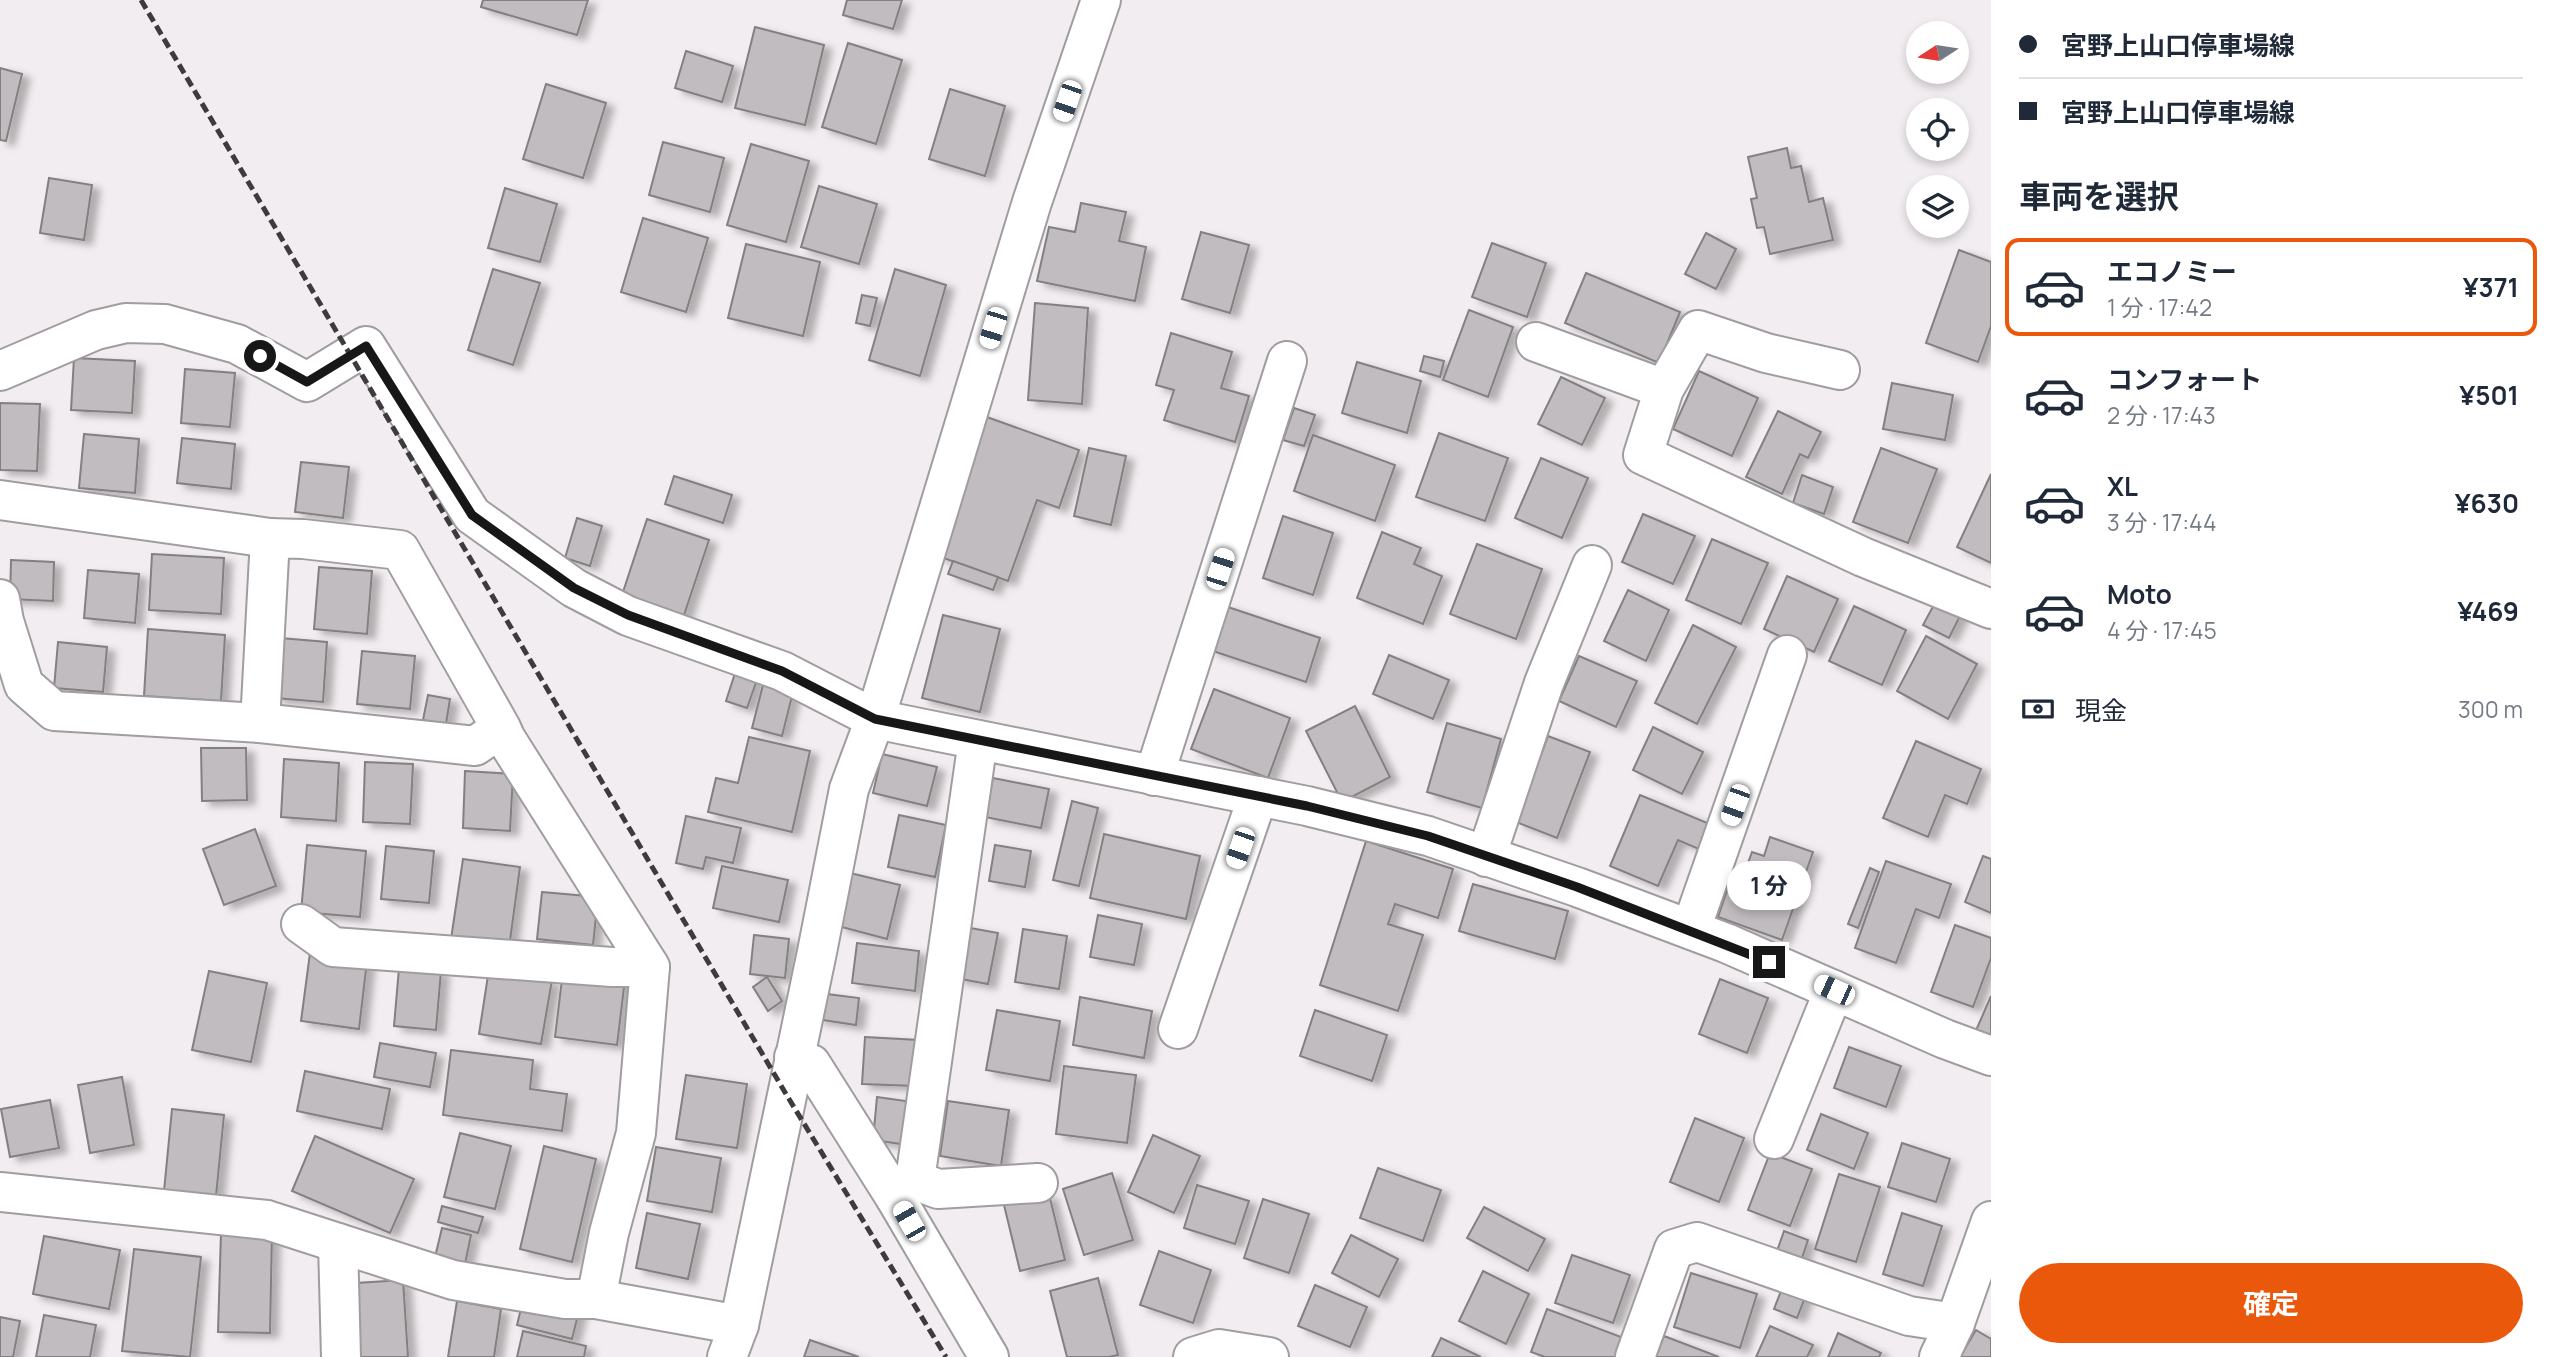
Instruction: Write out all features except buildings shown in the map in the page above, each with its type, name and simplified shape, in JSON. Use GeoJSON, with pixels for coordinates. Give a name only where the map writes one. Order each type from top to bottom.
{"type":"FeatureCollection","features":[{"type":"Feature","properties":{"kind":"street"},"geometry":{"type":"LineString","coordinates":[[0,1192],[267,1220],[453,1280],[565,1299],[596,1299],[733,1341],[849,789],[875,719],[1032,202],[1101,0]]}},
{"type":"Feature","properties":{"kind":"street"},"geometry":{"type":"LineString","coordinates":[[0,371],[96,330],[127,323],[165,324],[237,344],[307,382],[366,346],[472,515],[574,588],[628,615],[782,671],[875,719],[1307,806],[1428,836],[1690,929],[1945,1039],[1991,1056]]}},
{"type":"Feature","properties":{"kind":"street"},"geometry":{"type":"LineString","coordinates":[[1840,370],[1766,353],[1698,330],[1664,389],[1643,455],[1863,557],[1991,609]]}},
{"type":"Feature","properties":{"kind":"street"},"geometry":{"type":"LineString","coordinates":[[1536,342],[1664,389]]}},
{"type":"Feature","properties":{"kind":"street"},"geometry":{"type":"LineString","coordinates":[[1154,776],[1287,361]]}},
{"type":"Feature","properties":{"kind":"street"},"geometry":{"type":"LineString","coordinates":[[0,500],[270,538],[400,550],[501,728],[650,967],[636,1133],[609,1233],[596,1299]]}},
{"type":"Feature","properties":{"kind":"street"},"geometry":{"type":"LineString","coordinates":[[260,723],[270,538]]}},
{"type":"Feature","properties":{"kind":"street"},"geometry":{"type":"LineString","coordinates":[[1486,857],[1544,683],[1592,565]]}},
{"type":"Feature","properties":{"kind":"street"},"geometry":{"type":"LineString","coordinates":[[0,599],[24,685],[54,710],[260,723],[475,746],[501,728]]}},
{"type":"Feature","properties":{"kind":"street"},"geometry":{"type":"LineString","coordinates":[[1690,929],[1787,655]]}},
{"type":"Feature","properties":{"kind":"street"},"geometry":{"type":"LineString","coordinates":[[905,1189],[978,740]]}},
{"type":"Feature","properties":{"kind":"street"},"geometry":{"type":"LineString","coordinates":[[1178,1029],[1258,796]]}},
{"type":"Feature","properties":{"kind":"street"},"geometry":{"type":"LineString","coordinates":[[301,924],[333,947],[612,967],[650,967]]}},
{"type":"Feature","properties":{"kind":"street"},"geometry":{"type":"LineString","coordinates":[[1774,1139],[1834,990]]}},
{"type":"Feature","properties":{"kind":"street"},"geometry":{"type":"LineString","coordinates":[[794,1057],[811,1064],[905,1189],[989,1357]]}},
{"type":"Feature","properties":{"kind":"street"},"geometry":{"type":"LineString","coordinates":[[905,1189],[1038,1183]]}},
{"type":"Feature","properties":{"kind":"street"},"geometry":{"type":"LineString","coordinates":[[1939,1357],[1955,1323],[1991,1222]]}},
{"type":"Feature","properties":{"kind":"street"},"geometry":{"type":"LineString","coordinates":[[1635,1357],[1674,1249],[1697,1242],[1909,1315],[1955,1323]]}},
{"type":"Feature","properties":{"kind":"street"},"geometry":{"type":"LineString","coordinates":[[338,1243],[341,1357]]}},
{"type":"Feature","properties":{"kind":"street"},"geometry":{"type":"LineString","coordinates":[[1193,1357],[1219,1349],[1269,1357]]}},
{"type":"Feature","properties":{"kind":"railway"},"geometry":{"type":"LineString","coordinates":[[141,0],[786,1094],[946,1357]]}},
{"type":"Feature","properties":{"kind":"route"},"geometry":{"type":"LineString","coordinates":[[260,356],[307,382],[366,346],[472,515],[574,588],[628,615],[782,671],[875,719],[1307,806],[1428,836],[1577,887],[1769,962]]}}]}
